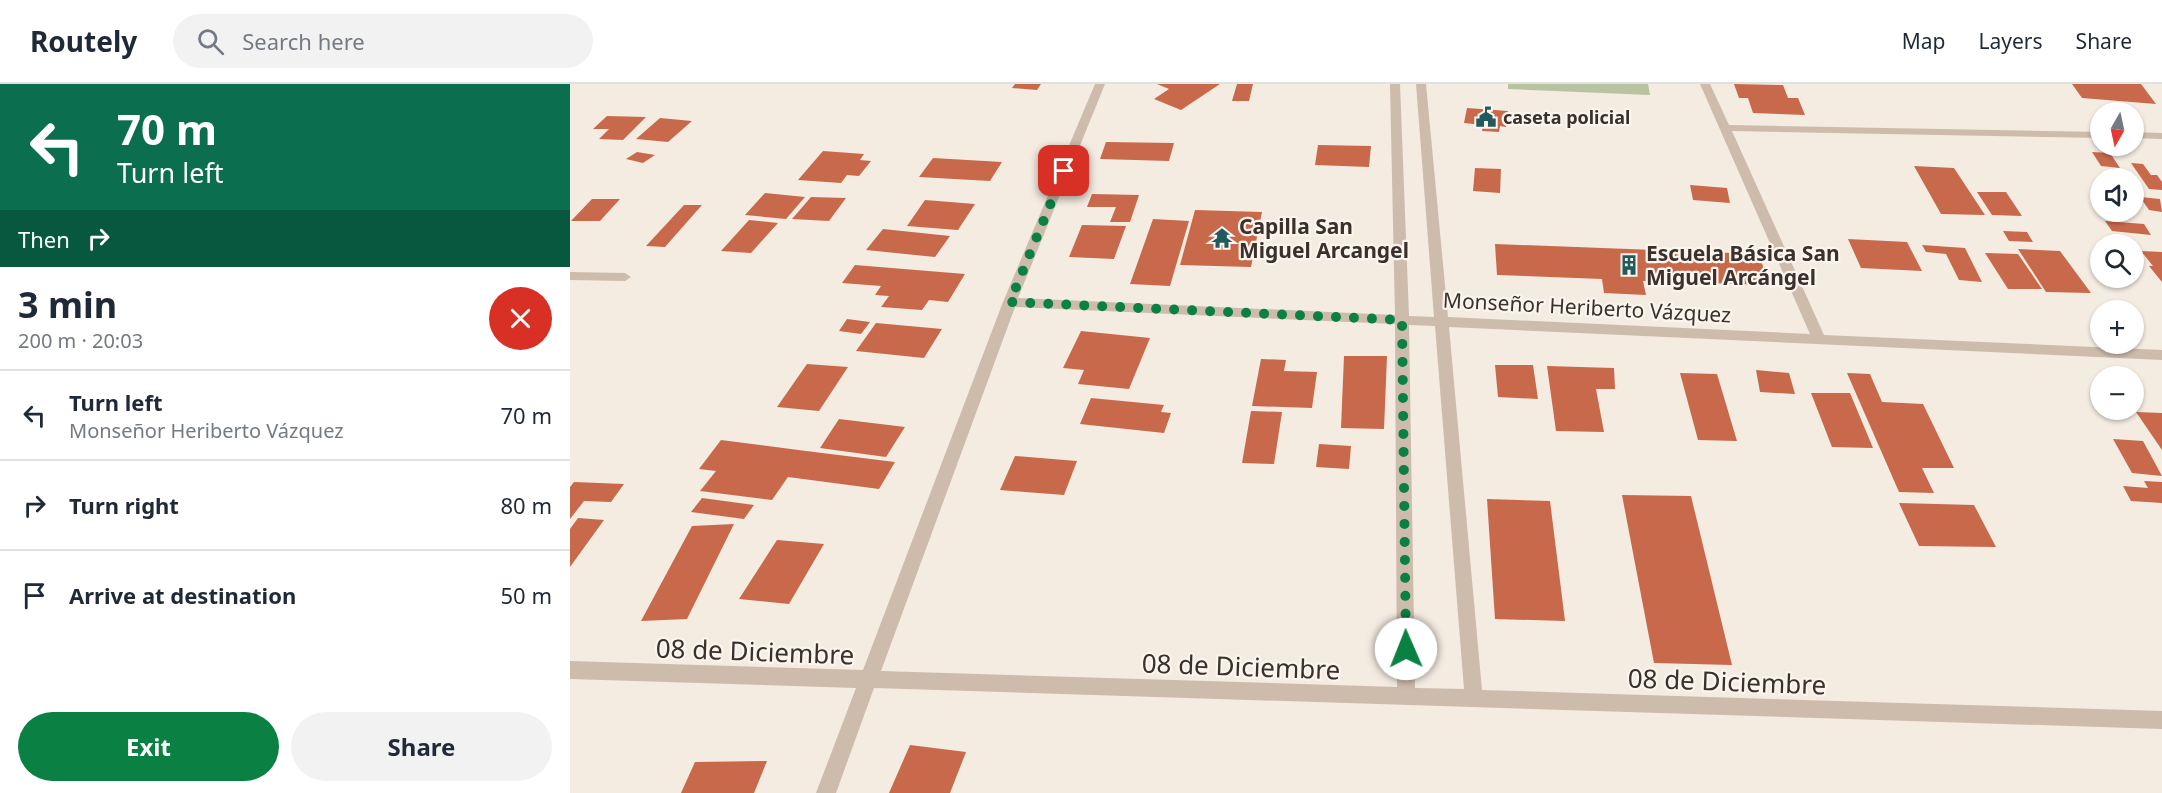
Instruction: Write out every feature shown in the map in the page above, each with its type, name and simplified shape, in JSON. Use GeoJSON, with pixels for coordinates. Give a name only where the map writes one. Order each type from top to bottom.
{"type":"FeatureCollection","features":[{"type":"Feature","properties":{"kind":"street"},"geometry":{"type":"LineString","coordinates":[[826,793],[1010,302],[1100,84]]}},
{"type":"Feature","properties":{"kind":"street"},"geometry":{"type":"LineString","coordinates":[[1395,84],[1402,320],[1407,696]]}},
{"type":"Feature","properties":{"kind":"street"},"geometry":{"type":"LineString","coordinates":[[1420,84],[1474,699]]}},
{"type":"Feature","properties":{"kind":"street"},"geometry":{"type":"LineString","coordinates":[[1705,84],[1820,339]]}},
{"type":"Feature","properties":{"kind":"street"},"geometry":{"type":"LineString","coordinates":[[1724,129],[2090,135]]}},
{"type":"Feature","properties":{"kind":"street"},"geometry":{"type":"LineString","coordinates":[[2144,135],[2162,136]]}},
{"type":"Feature","properties":{"kind":"street"},"geometry":{"type":"LineString","coordinates":[[570,276],[625,278]]}},
{"type":"Feature","properties":{"kind":"street","name":"Monseñor Heriberto Vázquez"},"geometry":{"type":"LineString","coordinates":[[1010,302],[2162,355]]}},
{"type":"Feature","properties":{"kind":"street","name":"08 de Diciembre"},"geometry":{"type":"LineString","coordinates":[[570,669],[2162,720]]}},
{"type":"Feature","properties":{"kind":"green space"},"geometry":{"type":"Polygon","coordinates":[[[1508,84],[1648,84],[1650,95],[1508,89],[1508,84]]]}},
{"type":"Feature","properties":{"kind":"building"},"geometry":{"type":"Polygon","coordinates":[[[1015,84],[1041,84],[1037,90],[1012,88],[1015,84]]]}},
{"type":"Feature","properties":{"kind":"building"},"geometry":{"type":"Polygon","coordinates":[[[1157,84],[1220,84],[1181,110],[1154,99],[1169,89],[1157,84]]]}},
{"type":"Feature","properties":{"kind":"building"},"geometry":{"type":"Polygon","coordinates":[[[1237,84],[1253,84],[1249,101],[1232,101],[1237,84]]]}},
{"type":"Feature","properties":{"kind":"building"},"geometry":{"type":"Polygon","coordinates":[[[1734,84],[1783,85],[1788,98],[1798,98],[1805,115],[1753,113],[1748,98],[1739,98],[1734,84]]]}},
{"type":"Feature","properties":{"kind":"building"},"geometry":{"type":"Polygon","coordinates":[[[2072,84],[2141,84],[2156,104],[2144,102],[2082,98],[2072,84]]]}},
{"type":"Feature","properties":{"kind":"building","name":"caseta policial"},"geometry":{"type":"Polygon","coordinates":[[[1467,108],[1508,111],[1506,127],[1500,126],[1499,132],[1482,131],[1483,125],[1464,123],[1467,108]]]}},
{"type":"Feature","properties":{"kind":"building"},"geometry":{"type":"Polygon","coordinates":[[[607,116],[646,117],[623,140],[599,139],[609,129],[593,129],[607,116]]]}},
{"type":"Feature","properties":{"kind":"building"},"geometry":{"type":"Polygon","coordinates":[[[660,118],[692,121],[668,142],[636,139],[660,118]]]}},
{"type":"Feature","properties":{"kind":"building"},"geometry":{"type":"Polygon","coordinates":[[[1106,142],[1174,143],[1169,161],[1100,159],[1106,142]]]}},
{"type":"Feature","properties":{"kind":"building"},"geometry":{"type":"Polygon","coordinates":[[[1318,145],[1371,146],[1369,167],[1315,165],[1318,145]]]}},
{"type":"Feature","properties":{"kind":"building"},"geometry":{"type":"Polygon","coordinates":[[[823,151],[864,154],[860,160],[871,161],[859,176],[847,175],[841,183],[798,180],[823,151]]]}},
{"type":"Feature","properties":{"kind":"building"},"geometry":{"type":"Polygon","coordinates":[[[637,152],[655,155],[643,163],[626,159],[637,152]]]}},
{"type":"Feature","properties":{"kind":"building"},"geometry":{"type":"Polygon","coordinates":[[[2095,156],[2112,156],[2120,168],[2101,166],[2095,156]]]}},
{"type":"Feature","properties":{"kind":"building"},"geometry":{"type":"Polygon","coordinates":[[[933,158],[1002,162],[990,181],[919,177],[933,158]]]}},
{"type":"Feature","properties":{"kind":"building"},"geometry":{"type":"Polygon","coordinates":[[[2131,163],[2143,164],[2151,175],[2157,175],[2162,182],[2162,190],[2149,189],[2144,182],[2144,168],[2134,168],[2131,163]]]}},
{"type":"Feature","properties":{"kind":"building"},"geometry":{"type":"Polygon","coordinates":[[[1914,166],[1954,168],[1985,215],[1941,214],[1914,166]]]}},
{"type":"Feature","properties":{"kind":"building"},"geometry":{"type":"Polygon","coordinates":[[[1475,168],[1501,169],[1500,193],[1473,191],[1475,168]]]}},
{"type":"Feature","properties":{"kind":"building"},"geometry":{"type":"Polygon","coordinates":[[[1690,185],[1727,188],[1730,203],[1693,200],[1690,185]]]}},
{"type":"Feature","properties":{"kind":"building"},"geometry":{"type":"Polygon","coordinates":[[[1977,192],[2006,192],[2022,216],[1992,215],[1977,192]]]}},
{"type":"Feature","properties":{"kind":"building"},"geometry":{"type":"Polygon","coordinates":[[[765,193],[805,197],[786,219],[745,215],[765,193]]]}},
{"type":"Feature","properties":{"kind":"building"},"geometry":{"type":"Polygon","coordinates":[[[1092,194],[1139,195],[1130,222],[1110,222],[1116,207],[1087,207],[1092,194]]]}},
{"type":"Feature","properties":{"kind":"building"},"geometry":{"type":"Polygon","coordinates":[[[811,197],[846,198],[829,221],[792,219],[811,197]]]}},
{"type":"Feature","properties":{"kind":"building"},"geometry":{"type":"Polygon","coordinates":[[[2144,197],[2160,199],[2162,212],[2149,210],[2144,203],[2144,197]]]}},
{"type":"Feature","properties":{"kind":"building"},"geometry":{"type":"Polygon","coordinates":[[[592,199],[620,199],[600,221],[571,221],[592,199]]]}},
{"type":"Feature","properties":{"kind":"building"},"geometry":{"type":"Polygon","coordinates":[[[925,200],[975,204],[958,230],[907,226],[925,200]]]}},
{"type":"Feature","properties":{"kind":"building"},"geometry":{"type":"Polygon","coordinates":[[[684,205],[702,205],[665,247],[646,246],[684,205]]]}},
{"type":"Feature","properties":{"kind":"building","name":"Capilla San Miguel Arcangel"},"geometry":{"type":"Polygon","coordinates":[[[1195,210],[1262,212],[1251,267],[1180,265],[1195,210]]]}},
{"type":"Feature","properties":{"kind":"building"},"geometry":{"type":"Polygon","coordinates":[[[1153,219],[1189,221],[1170,286],[1130,284],[1153,219]]]}},
{"type":"Feature","properties":{"kind":"building"},"geometry":{"type":"Polygon","coordinates":[[[749,220],[778,223],[751,253],[721,251],[749,220]]]}},
{"type":"Feature","properties":{"kind":"building"},"geometry":{"type":"Polygon","coordinates":[[[2106,222],[2144,224],[2151,235],[2144,234],[2112,231],[2106,222]]]}},
{"type":"Feature","properties":{"kind":"building"},"geometry":{"type":"Polygon","coordinates":[[[1082,225],[1126,226],[1114,259],[1069,257],[1082,225]]]}},
{"type":"Feature","properties":{"kind":"building"},"geometry":{"type":"Polygon","coordinates":[[[883,229],[950,236],[935,257],[866,250],[883,229]]]}},
{"type":"Feature","properties":{"kind":"building"},"geometry":{"type":"Polygon","coordinates":[[[2003,231],[2027,232],[2033,242],[2009,241],[2003,231]]]}},
{"type":"Feature","properties":{"kind":"building"},"geometry":{"type":"Polygon","coordinates":[[[1848,239],[1907,242],[1922,271],[1861,268],[1848,239]]]}},
{"type":"Feature","properties":{"kind":"building","name":"Escuela Básica San Miguel Arcángel"},"geometry":{"type":"Polygon","coordinates":[[[1495,244],[1759,254],[1769,285],[1643,281],[1646,295],[1604,293],[1602,279],[1497,275],[1495,244]]]}},
{"type":"Feature","properties":{"kind":"building"},"geometry":{"type":"Polygon","coordinates":[[[1922,245],[1965,248],[1982,282],[1959,280],[1946,254],[1926,252],[1922,245]]]}},
{"type":"Feature","properties":{"kind":"building"},"geometry":{"type":"Polygon","coordinates":[[[2018,249],[2060,251],[2091,293],[2046,292],[2018,249]]]}},
{"type":"Feature","properties":{"kind":"building"},"geometry":{"type":"Polygon","coordinates":[[[2144,251],[2162,252],[2162,282],[2149,266],[2153,266],[2144,255],[2144,251]]]}},
{"type":"Feature","properties":{"kind":"building"},"geometry":{"type":"Polygon","coordinates":[[[1985,253],[2018,254],[2042,289],[2008,289],[1985,253]]]}},
{"type":"Feature","properties":{"kind":"building"},"geometry":{"type":"Polygon","coordinates":[[[855,265],[965,274],[948,302],[929,300],[922,310],[881,307],[889,296],[875,295],[881,286],[842,283],[855,265]]]}},
{"type":"Feature","properties":{"kind":"building"},"geometry":{"type":"Polygon","coordinates":[[[847,319],[870,322],[861,334],[839,331],[847,319]]]}},
{"type":"Feature","properties":{"kind":"building"},"geometry":{"type":"Polygon","coordinates":[[[876,323],[942,329],[924,358],[856,351],[876,323]]]}},
{"type":"Feature","properties":{"kind":"building"},"geometry":{"type":"Polygon","coordinates":[[[1081,331],[1150,338],[1129,389],[1078,384],[1084,370],[1063,368],[1081,331]]]}},
{"type":"Feature","properties":{"kind":"building"},"geometry":{"type":"Polygon","coordinates":[[[1344,356],[1387,356],[1384,429],[1341,428],[1344,356]]]}},
{"type":"Feature","properties":{"kind":"building"},"geometry":{"type":"Polygon","coordinates":[[[1261,359],[1286,360],[1284,371],[1317,372],[1312,408],[1252,406],[1261,359]]]}},
{"type":"Feature","properties":{"kind":"building"},"geometry":{"type":"Polygon","coordinates":[[[807,364],[848,367],[819,411],[777,407],[807,364]]]}},
{"type":"Feature","properties":{"kind":"building"},"geometry":{"type":"Polygon","coordinates":[[[1495,365],[1533,365],[1538,399],[1498,397],[1495,365]]]}},
{"type":"Feature","properties":{"kind":"building"},"geometry":{"type":"Polygon","coordinates":[[[1547,366],[1614,368],[1615,389],[1596,389],[1604,432],[1556,431],[1547,366]]]}},
{"type":"Feature","properties":{"kind":"building"},"geometry":{"type":"Polygon","coordinates":[[[1756,370],[1789,373],[1795,394],[1760,392],[1756,370]]]}},
{"type":"Feature","properties":{"kind":"building"},"geometry":{"type":"Polygon","coordinates":[[[1680,373],[1717,374],[1737,441],[1698,440],[1680,373]]]}},
{"type":"Feature","properties":{"kind":"building"},"geometry":{"type":"Polygon","coordinates":[[[1847,373],[1870,374],[1882,402],[1923,404],[1954,468],[1922,468],[1934,493],[1899,492],[1847,373]]]}},
{"type":"Feature","properties":{"kind":"building"},"geometry":{"type":"Polygon","coordinates":[[[1811,393],[1850,393],[1873,448],[1832,447],[1811,393]]]}},
{"type":"Feature","properties":{"kind":"building"},"geometry":{"type":"Polygon","coordinates":[[[1091,398],[1164,405],[1161,412],[1171,413],[1164,433],[1080,424],[1091,398]]]}},
{"type":"Feature","properties":{"kind":"building"},"geometry":{"type":"Polygon","coordinates":[[[1251,411],[1282,412],[1274,464],[1242,463],[1251,411]]]}},
{"type":"Feature","properties":{"kind":"building"},"geometry":{"type":"Polygon","coordinates":[[[2144,412],[2162,413],[2162,450],[2141,420],[2144,420],[2144,412]]]}},
{"type":"Feature","properties":{"kind":"building"},"geometry":{"type":"Polygon","coordinates":[[[839,419],[905,427],[886,457],[820,448],[839,419]]]}},
{"type":"Feature","properties":{"kind":"building"},"geometry":{"type":"Polygon","coordinates":[[[2113,439],[2143,441],[2162,476],[2132,473],[2113,439]]]}},
{"type":"Feature","properties":{"kind":"building"},"geometry":{"type":"Polygon","coordinates":[[[721,440],[895,462],[879,489],[788,477],[772,500],[700,491],[716,471],[699,469],[721,440]]]}},
{"type":"Feature","properties":{"kind":"building"},"geometry":{"type":"Polygon","coordinates":[[[1319,444],[1351,446],[1349,469],[1316,467],[1319,444]]]}},
{"type":"Feature","properties":{"kind":"building"},"geometry":{"type":"Polygon","coordinates":[[[1015,456],[1077,461],[1064,495],[1000,490],[1015,456]]]}},
{"type":"Feature","properties":{"kind":"building"},"geometry":{"type":"Polygon","coordinates":[[[2144,481],[2162,482],[2162,503],[2131,501],[2123,486],[2148,488],[2144,481]]]}},
{"type":"Feature","properties":{"kind":"building"},"geometry":{"type":"Polygon","coordinates":[[[574,482],[624,484],[611,502],[584,501],[570,519],[570,487],[574,482]]]}},
{"type":"Feature","properties":{"kind":"building"},"geometry":{"type":"Polygon","coordinates":[[[1622,495],[1691,496],[1732,665],[1654,663],[1622,495]]]}},
{"type":"Feature","properties":{"kind":"building"},"geometry":{"type":"Polygon","coordinates":[[[702,498],[754,505],[744,519],[691,512],[702,498]]]}},
{"type":"Feature","properties":{"kind":"building"},"geometry":{"type":"Polygon","coordinates":[[[1487,499],[1550,501],[1565,621],[1495,619],[1487,499]]]}},
{"type":"Feature","properties":{"kind":"building"},"geometry":{"type":"Polygon","coordinates":[[[1899,503],[1974,505],[1996,547],[1919,546],[1899,503]]]}},
{"type":"Feature","properties":{"kind":"building"},"geometry":{"type":"Polygon","coordinates":[[[578,518],[604,520],[570,567],[570,529],[578,518]]]}},
{"type":"Feature","properties":{"kind":"building"},"geometry":{"type":"Polygon","coordinates":[[[734,524],[687,619],[641,621],[692,526],[734,524]]]}},
{"type":"Feature","properties":{"kind":"building"},"geometry":{"type":"Polygon","coordinates":[[[777,540],[824,544],[789,604],[739,599],[777,540]]]}},
{"type":"Feature","properties":{"kind":"building"},"geometry":{"type":"Polygon","coordinates":[[[910,745],[966,752],[950,793],[889,793],[910,745]]]}},
{"type":"Feature","properties":{"kind":"building"},"geometry":{"type":"Polygon","coordinates":[[[767,761],[754,793],[681,793],[695,762],[767,761]]]}},
{"type":"Feature","properties":{"kind":"place","name":"caseta policial"},"geometry":{"type":"Point","coordinates":[1486,117]}},
{"type":"Feature","properties":{"kind":"place","name":"Capilla San Miguel Arcangel"},"geometry":{"type":"Point","coordinates":[1222,238]}},
{"type":"Feature","properties":{"kind":"place","name":"Escuela Básica San Miguel Arcángel"},"geometry":{"type":"Point","coordinates":[1629,265]}},
{"type":"Feature","properties":{"kind":"route"},"geometry":{"type":"LineString","coordinates":[[1064,171],[1010,302],[1402,320],[1406,649]]}}]}
